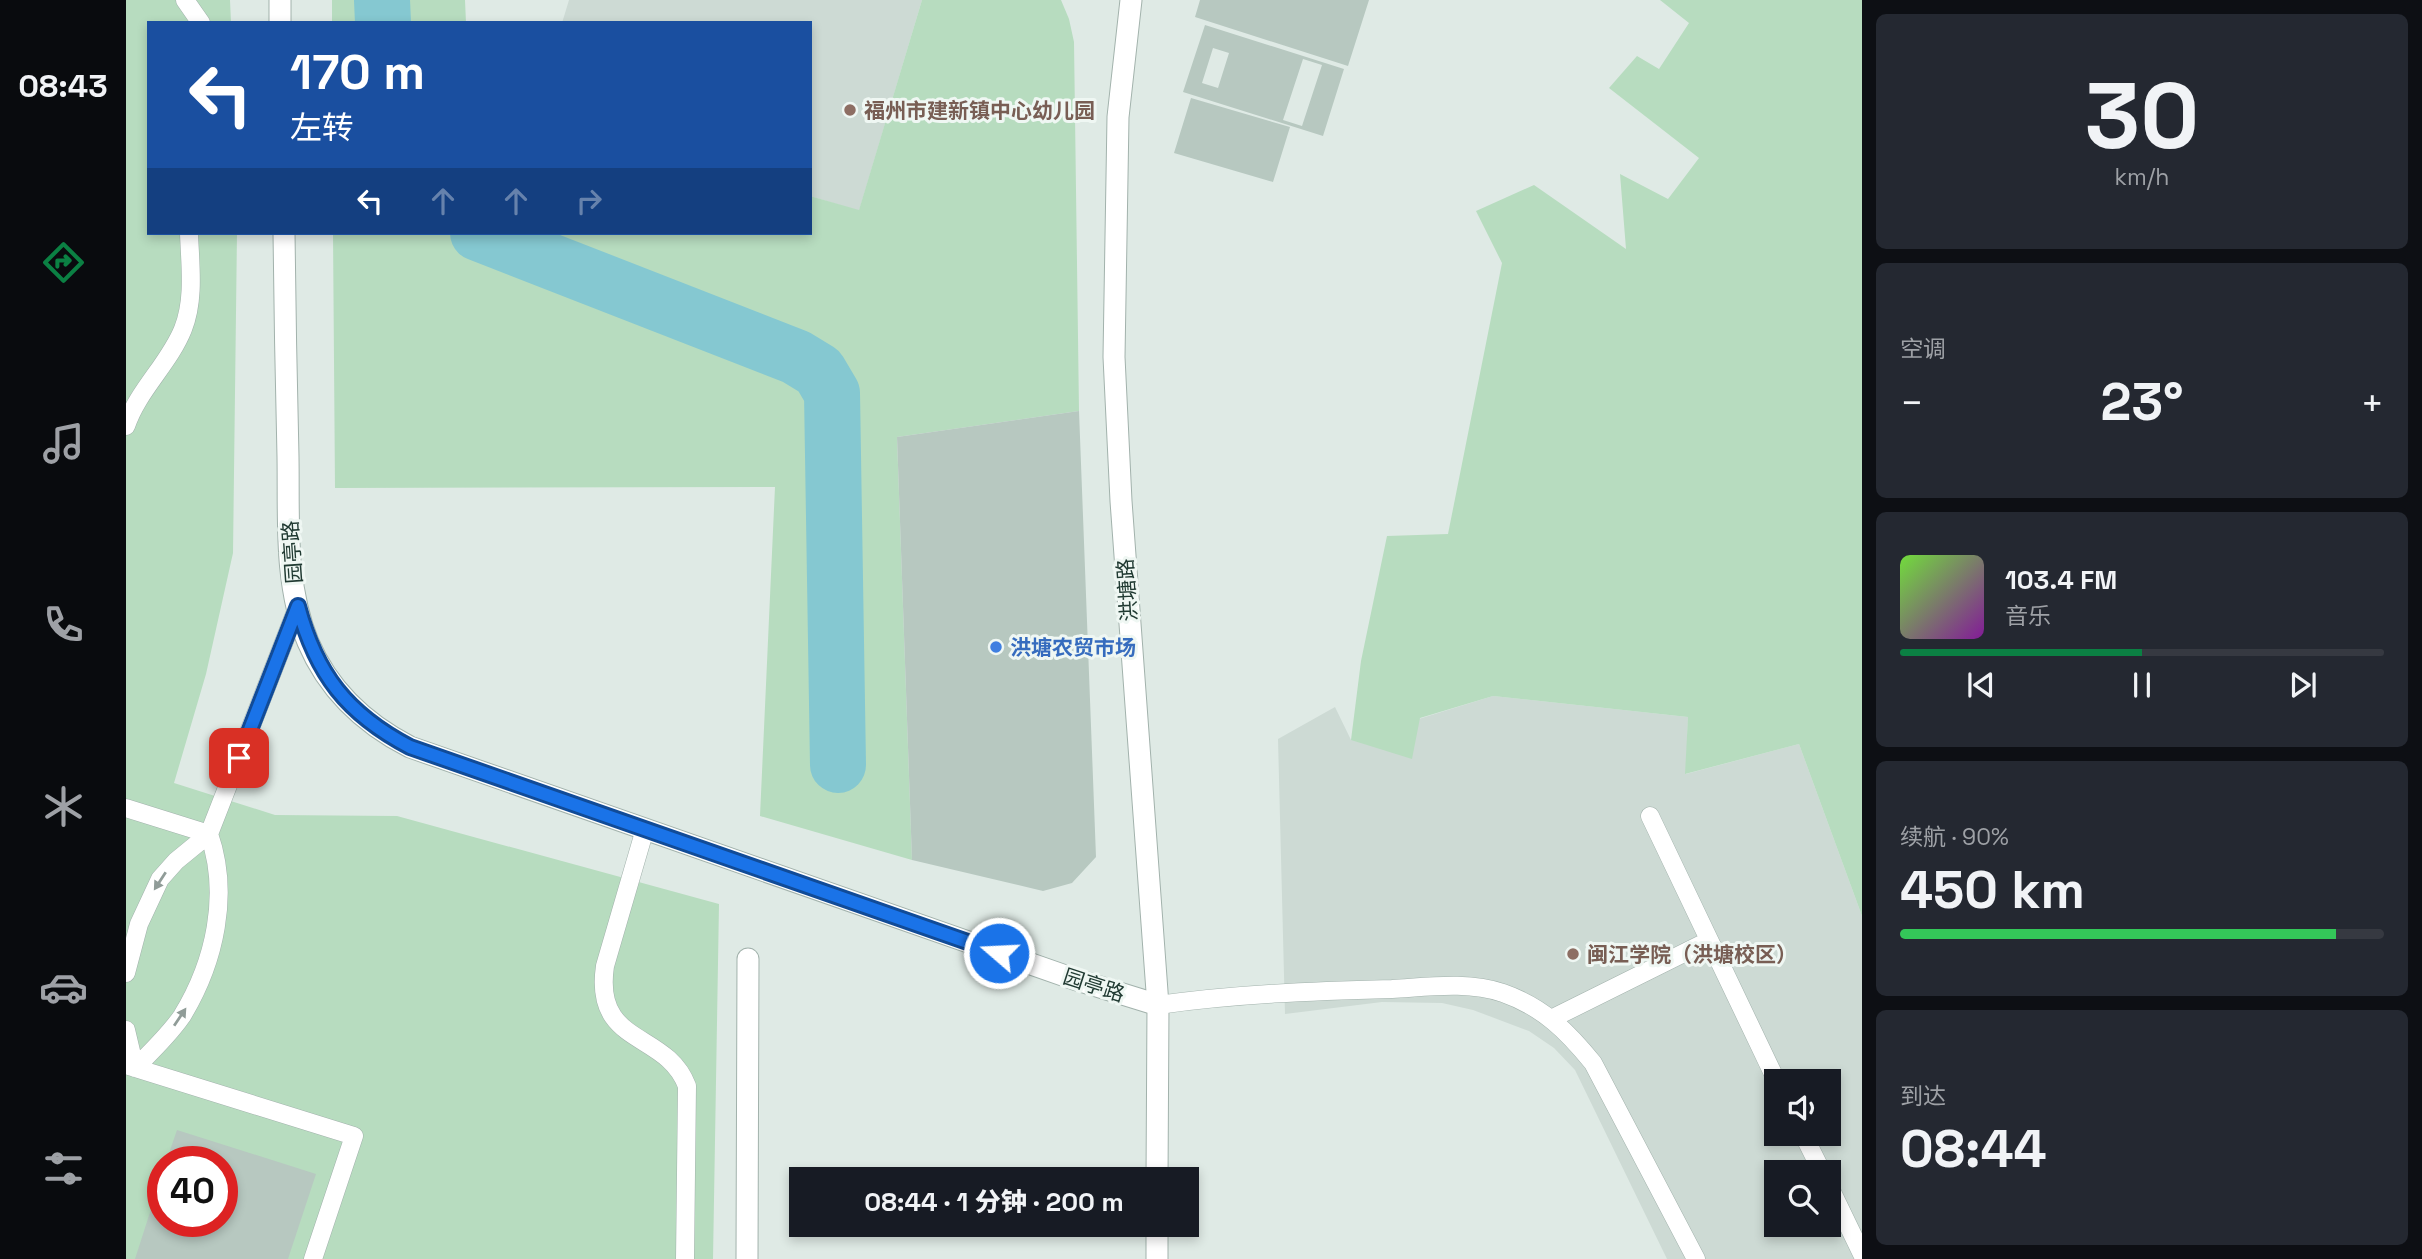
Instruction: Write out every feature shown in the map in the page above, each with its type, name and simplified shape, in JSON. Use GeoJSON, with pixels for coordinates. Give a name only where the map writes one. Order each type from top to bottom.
{"type":"FeatureCollection","features":[{"type":"Feature","properties":{"kind":"street"},"geometry":{"type":"LineString","coordinates":[[280,0],[280,21]]}},
{"type":"Feature","properties":{"kind":"street","name":"洪塘路"},"geometry":{"type":"LineString","coordinates":[[1131,0],[1118,117],[1114,357],[1121,501],[1158,1005],[1157,1167]]}},
{"type":"Feature","properties":{"kind":"street","name":"园亭路"},"geometry":{"type":"LineString","coordinates":[[284,235],[289,567],[307,640],[320,667],[362,717],[384,734],[410,747],[1074,979],[1158,1005]]}},
{"type":"Feature","properties":{"kind":"street"},"geometry":{"type":"LineString","coordinates":[[747,1259],[748,959]]}},
{"type":"Feature","properties":{"kind":"street"},"geometry":{"type":"LineString","coordinates":[[1157,1237],[1157,1259]]}},
{"type":"Feature","properties":{"kind":"lane"},"geometry":{"type":"LineString","coordinates":[[185,0],[200,21]]}},
{"type":"Feature","properties":{"kind":"lane"},"geometry":{"type":"LineString","coordinates":[[126,426],[132,411],[176,343],[186,320],[190,292],[189,235]]}},
{"type":"Feature","properties":{"kind":"lane"},"geometry":{"type":"LineString","coordinates":[[126,973],[139,924],[160,879],[176,861],[209,834],[298,606]]}},
{"type":"Feature","properties":{"kind":"lane"},"geometry":{"type":"LineString","coordinates":[[126,808],[209,834]]}},
{"type":"Feature","properties":{"kind":"lane"},"geometry":{"type":"LineString","coordinates":[[1650,816],[1771,1069]]}},
{"type":"Feature","properties":{"kind":"lane"},"geometry":{"type":"LineString","coordinates":[[645,829],[602,983],[604,998],[619,1024],[632,1036],[659,1051],[673,1063],[687,1086],[685,1259]]}},
{"type":"Feature","properties":{"kind":"lane"},"geometry":{"type":"LineString","coordinates":[[130,1067],[161,1041],[181,1017],[210,956],[219,892],[219,869],[209,834]]}},
{"type":"Feature","properties":{"kind":"lane"},"geometry":{"type":"LineString","coordinates":[[1551,1019],[1708,941]]}},
{"type":"Feature","properties":{"kind":"lane"},"geometry":{"type":"LineString","coordinates":[[1158,1005],[1286,992],[1475,986],[1539,1008],[1573,1039],[1594,1063],[1696,1259]]}},
{"type":"Feature","properties":{"kind":"lane"},"geometry":{"type":"LineString","coordinates":[[126,1030],[130,1067]]}},
{"type":"Feature","properties":{"kind":"lane"},"geometry":{"type":"LineString","coordinates":[[130,1067],[354,1136],[313,1259]]}},
{"type":"Feature","properties":{"kind":"lane"},"geometry":{"type":"LineString","coordinates":[[1841,1211],[1862,1254]]}},
{"type":"Feature","properties":{"kind":"shaded area","name":"福州市建新镇中心幼儿园"},"geometry":{"type":"Polygon","coordinates":[[[569,0],[922,0],[859,211],[812,197],[812,21],[563,21],[569,0]]]}},
{"type":"Feature","properties":{"kind":"shaded area","name":"闽江学院（洪塘校区）"},"geometry":{"type":"Polygon","coordinates":[[[1493,696],[1688,717],[1686,774],[1799,744],[1862,916],[1862,1259],[1667,1259],[1575,1070],[1554,1048],[1529,1031],[1473,1010],[1442,1003],[1382,1002],[1285,1014],[1278,739],[1335,707],[1351,740],[1493,696]]]}},
{"type":"Feature","properties":{"kind":"green space"},"geometry":{"type":"Polygon","coordinates":[[[126,0],[230,0],[231,21],[147,21],[147,235],[237,235],[233,553],[206,674],[174,783],[275,815],[397,816],[719,904],[713,1259],[126,1259],[126,0]]]}},
{"type":"Feature","properties":{"kind":"green space"},"geometry":{"type":"Polygon","coordinates":[[[332,0],[465,0],[466,21],[332,21],[332,0]]]}},
{"type":"Feature","properties":{"kind":"green space"},"geometry":{"type":"Polygon","coordinates":[[[922,0],[1061,0],[1074,42],[1079,411],[897,437],[912,860],[760,816],[775,487],[335,488],[333,235],[812,235],[812,197],[859,210],[922,0]]]}},
{"type":"Feature","properties":{"kind":"green space"},"geometry":{"type":"Polygon","coordinates":[[[1660,0],[1862,0],[1862,916],[1799,744],[1685,774],[1688,717],[1493,696],[1420,718],[1412,759],[1351,740],[1361,661],[1387,536],[1448,534],[1502,263],[1476,211],[1534,185],[1626,249],[1620,174],[1668,199],[1699,158],[1609,88],[1637,56],[1659,69],[1689,23],[1660,0]]]}},
{"type":"Feature","properties":{"kind":"building"},"geometry":{"type":"Polygon","coordinates":[[[1200,0],[1369,0],[1348,66],[1195,17],[1200,0]]]}},
{"type":"Feature","properties":{"kind":"building"},"geometry":{"type":"Polygon","coordinates":[[[1205,25],[1344,69],[1323,136],[1183,92],[1205,25]],[[1213,48],[1202,83],[1218,88],[1229,53],[1213,48]],[[1303,59],[1283,120],[1302,126],[1322,65],[1303,59]]]}},
{"type":"Feature","properties":{"kind":"building"},"geometry":{"type":"Polygon","coordinates":[[[1191,98],[1290,127],[1273,182],[1174,153],[1191,98]]]}},
{"type":"Feature","properties":{"kind":"building","name":"洪塘农贸市场"},"geometry":{"type":"Polygon","coordinates":[[[1079,411],[1096,857],[1072,883],[1043,891],[912,860],[897,437],[1079,411]]]}},
{"type":"Feature","properties":{"kind":"building"},"geometry":{"type":"Polygon","coordinates":[[[177,1130],[228,1146],[172,1146],[177,1130]]]}},
{"type":"Feature","properties":{"kind":"building"},"geometry":{"type":"Polygon","coordinates":[[[238,1149],[316,1174],[288,1259],[135,1259],[147,1222],[147,1237],[238,1237],[238,1149]]]}},
{"type":"Feature","properties":{"kind":"waterway"},"geometry":{"type":"LineString","coordinates":[[382,0],[383,21]]}},
{"type":"Feature","properties":{"kind":"waterway"},"geometry":{"type":"LineString","coordinates":[[483,235],[796,357],[819,371],[832,393],[838,765]]}},
{"type":"Feature","properties":{"kind":"place","name":"福州市建新镇中心幼儿园"},"geometry":{"type":"Point","coordinates":[850,110]}},
{"type":"Feature","properties":{"kind":"place","name":"洪塘农贸市场"},"geometry":{"type":"Point","coordinates":[996,647]}},
{"type":"Feature","properties":{"kind":"place","name":"闽江学院（洪塘校区）"},"geometry":{"type":"Point","coordinates":[1573,954]}},
{"type":"Feature","properties":{"kind":"route"},"geometry":{"type":"LineString","coordinates":[[239,758],[298,606],[307,640],[320,667],[337,690],[362,717],[384,734],[410,747],[999,953]]}}]}
